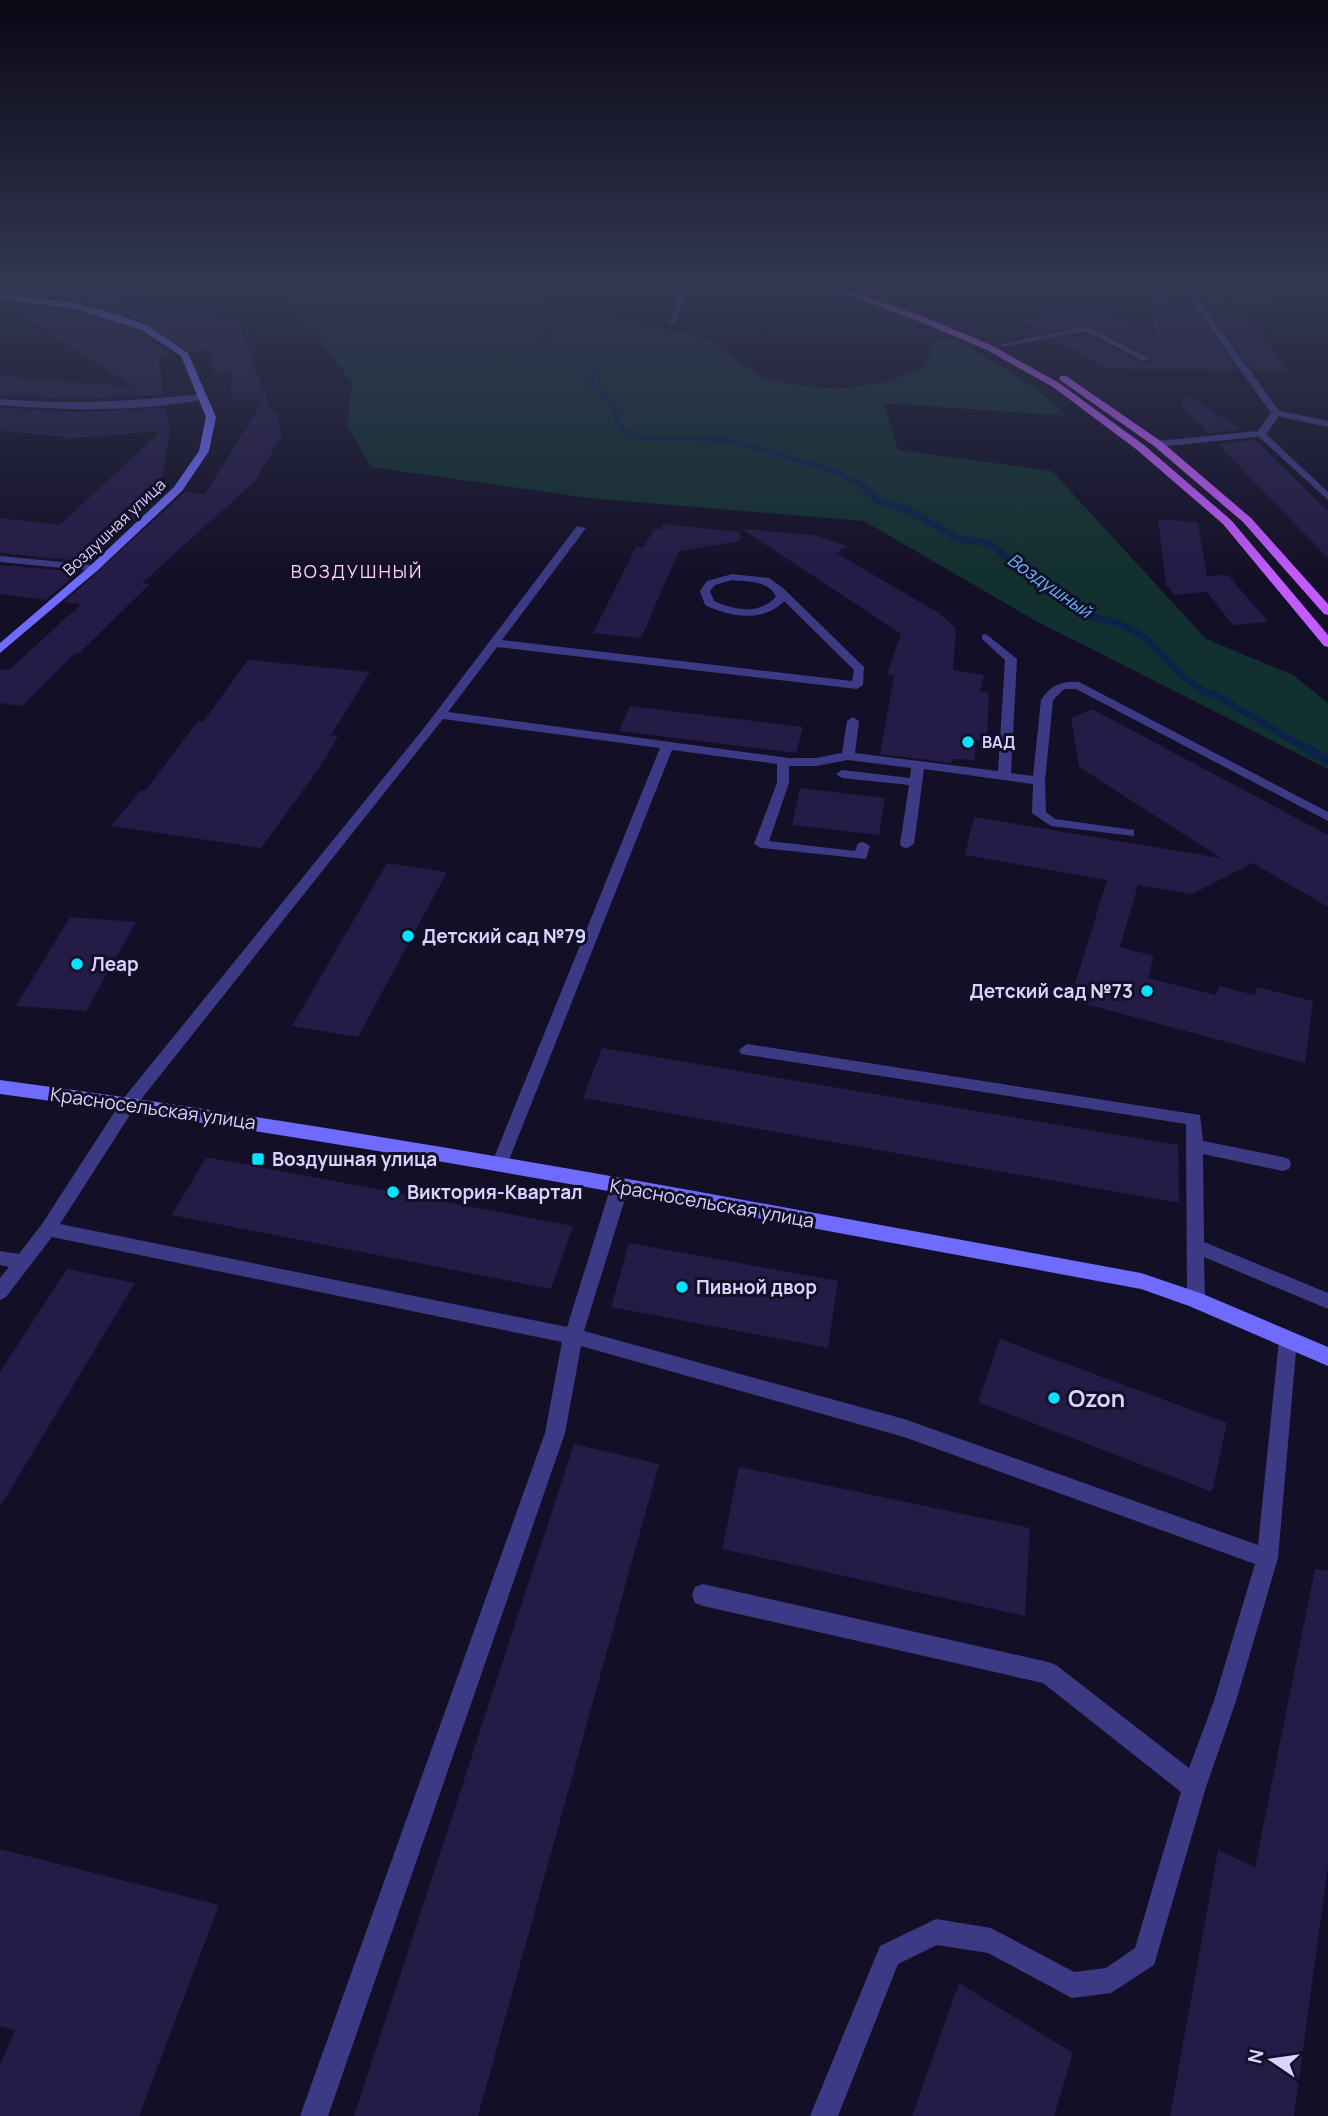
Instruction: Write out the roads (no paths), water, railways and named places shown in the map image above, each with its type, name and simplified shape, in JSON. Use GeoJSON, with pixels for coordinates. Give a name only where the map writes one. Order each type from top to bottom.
{"type":"FeatureCollection","features":[{"type":"Feature","properties":{"kind":"main road"},"geometry":{"type":"LineString","coordinates":[[1052,383],[1140,447],[1227,522],[1328,643]]}},
{"type":"Feature","properties":{"kind":"main road"},"geometry":{"type":"LineString","coordinates":[[1071,383],[1158,444],[1247,520],[1328,611]]}},
{"type":"Feature","properties":{"kind":"street","name":"Воздушная улица"},"geometry":{"type":"LineString","coordinates":[[0,649],[94,568],[178,489],[204,451],[211,417],[197,383]]}},
{"type":"Feature","properties":{"kind":"street"},"geometry":{"type":"LineString","coordinates":[[1158,444],[1261,434],[1276,413],[1254,383]]}},
{"type":"Feature","properties":{"kind":"street"},"geometry":{"type":"LineString","coordinates":[[0,402],[60,407],[125,405],[203,397]]}},
{"type":"Feature","properties":{"kind":"street"},"geometry":{"type":"LineString","coordinates":[[0,559],[94,568]]}},
{"type":"Feature","properties":{"kind":"street","name":"Красносельская улица"},"geometry":{"type":"LineString","coordinates":[[0,1087],[129,1103],[499,1165],[1141,1281],[1196,1300],[1328,1357]]}},
{"type":"Feature","properties":{"kind":"lane"},"geometry":{"type":"LineString","coordinates":[[1276,413],[1328,424]]}},
{"type":"Feature","properties":{"kind":"lane"},"geometry":{"type":"LineString","coordinates":[[1261,434],[1328,497]]}},
{"type":"Feature","properties":{"kind":"lane"},"geometry":{"type":"LineString","coordinates":[[0,1293],[48,1229],[129,1103],[441,715],[581,528]]}},
{"type":"Feature","properties":{"kind":"lane"},"geometry":{"type":"LineString","coordinates":[[496,643],[857,685],[860,669],[779,590],[765,580],[732,577],[711,583],[705,591],[709,603],[723,611],[763,611],[776,605],[781,597],[779,590]]}},
{"type":"Feature","properties":{"kind":"lane"},"geometry":{"type":"LineString","coordinates":[[986,637],[1010,659],[1004,776]]}},
{"type":"Feature","properties":{"kind":"lane"},"geometry":{"type":"LineString","coordinates":[[1129,833],[1051,822],[1039,813],[1039,781],[1047,700],[1053,690],[1067,684],[1079,686],[1328,817]]}},
{"type":"Feature","properties":{"kind":"lane"},"geometry":{"type":"LineString","coordinates":[[441,715],[783,761],[816,762],[848,756],[1039,781]]}},
{"type":"Feature","properties":{"kind":"lane"},"geometry":{"type":"LineString","coordinates":[[848,756],[853,721]]}},
{"type":"Feature","properties":{"kind":"lane"},"geometry":{"type":"LineString","coordinates":[[499,1165],[667,746]]}},
{"type":"Feature","properties":{"kind":"lane"},"geometry":{"type":"LineString","coordinates":[[783,761],[783,783],[761,844],[861,856],[863,846]]}},
{"type":"Feature","properties":{"kind":"lane"},"geometry":{"type":"LineString","coordinates":[[908,844],[918,765]]}},
{"type":"Feature","properties":{"kind":"lane"},"geometry":{"type":"LineString","coordinates":[[842,774],[916,782]]}},
{"type":"Feature","properties":{"kind":"lane"},"geometry":{"type":"LineString","coordinates":[[747,1050],[1194,1119],[1196,1300]]}},
{"type":"Feature","properties":{"kind":"lane"},"geometry":{"type":"LineString","coordinates":[[1194,1146],[1283,1164]]}},
{"type":"Feature","properties":{"kind":"lane"},"geometry":{"type":"LineString","coordinates":[[314,2116],[555,1433],[573,1336],[620,1186]]}},
{"type":"Feature","properties":{"kind":"lane"},"geometry":{"type":"LineString","coordinates":[[48,1229],[573,1336],[904,1428],[1268,1558]]}},
{"type":"Feature","properties":{"kind":"lane"},"geometry":{"type":"LineString","coordinates":[[1194,1245],[1328,1301]]}},
{"type":"Feature","properties":{"kind":"lane"},"geometry":{"type":"LineString","coordinates":[[0,1258],[21,1262]]}},
{"type":"Feature","properties":{"kind":"lane"},"geometry":{"type":"LineString","coordinates":[[824,2116],[889,1955],[936,1932],[991,1941],[1072,1984],[1111,1980],[1145,1956],[1194,1787],[1225,1701],[1268,1558],[1288,1340]]}},
{"type":"Feature","properties":{"kind":"lane"},"geometry":{"type":"LineString","coordinates":[[703,1595],[1048,1673],[1194,1787]]}},
{"type":"Feature","properties":{"kind":"waterway","name":"Воздушный"},"geometry":{"type":"LineString","coordinates":[[590,383],[608,400],[622,427],[637,437],[729,440],[837,472],[866,488]]}},
{"type":"Feature","properties":{"kind":"waterway","name":"Воздушный"},"geometry":{"type":"LineString","coordinates":[[862,486],[878,501],[907,509],[958,539],[983,542],[997,548],[1010,562],[1088,616],[1118,623],[1146,638],[1183,676],[1203,691],[1216,695],[1312,752]]}},
{"type":"Feature","properties":{"kind":"waterway","name":"Воздушный"},"geometry":{"type":"LineString","coordinates":[[1309,750],[1328,761]]}},
{"type":"Feature","properties":{"kind":"place","name":"ВАД"},"geometry":{"type":"Point","coordinates":[968,742]}},
{"type":"Feature","properties":{"kind":"place","name":"Детский сад №79"},"geometry":{"type":"Point","coordinates":[408,936]}},
{"type":"Feature","properties":{"kind":"place","name":"Леар"},"geometry":{"type":"Point","coordinates":[77,964]}},
{"type":"Feature","properties":{"kind":"place","name":"Детский сад №73"},"geometry":{"type":"Point","coordinates":[1147,991]}},
{"type":"Feature","properties":{"kind":"place","name":"Воздушная улица"},"geometry":{"type":"Point","coordinates":[258,1159]}},
{"type":"Feature","properties":{"kind":"place","name":"Виктория-Квартал"},"geometry":{"type":"Point","coordinates":[393,1192]}},
{"type":"Feature","properties":{"kind":"place","name":"Пивной двор"},"geometry":{"type":"Point","coordinates":[682,1287]}},
{"type":"Feature","properties":{"kind":"place","name":"Ozon"},"geometry":{"type":"Point","coordinates":[1054,1398]}},
{"type":"Feature","properties":{"kind":"district","name":"ВОЗДУШНЫЙ"},"geometry":{"type":"Point","coordinates":[357,571]}}]}
